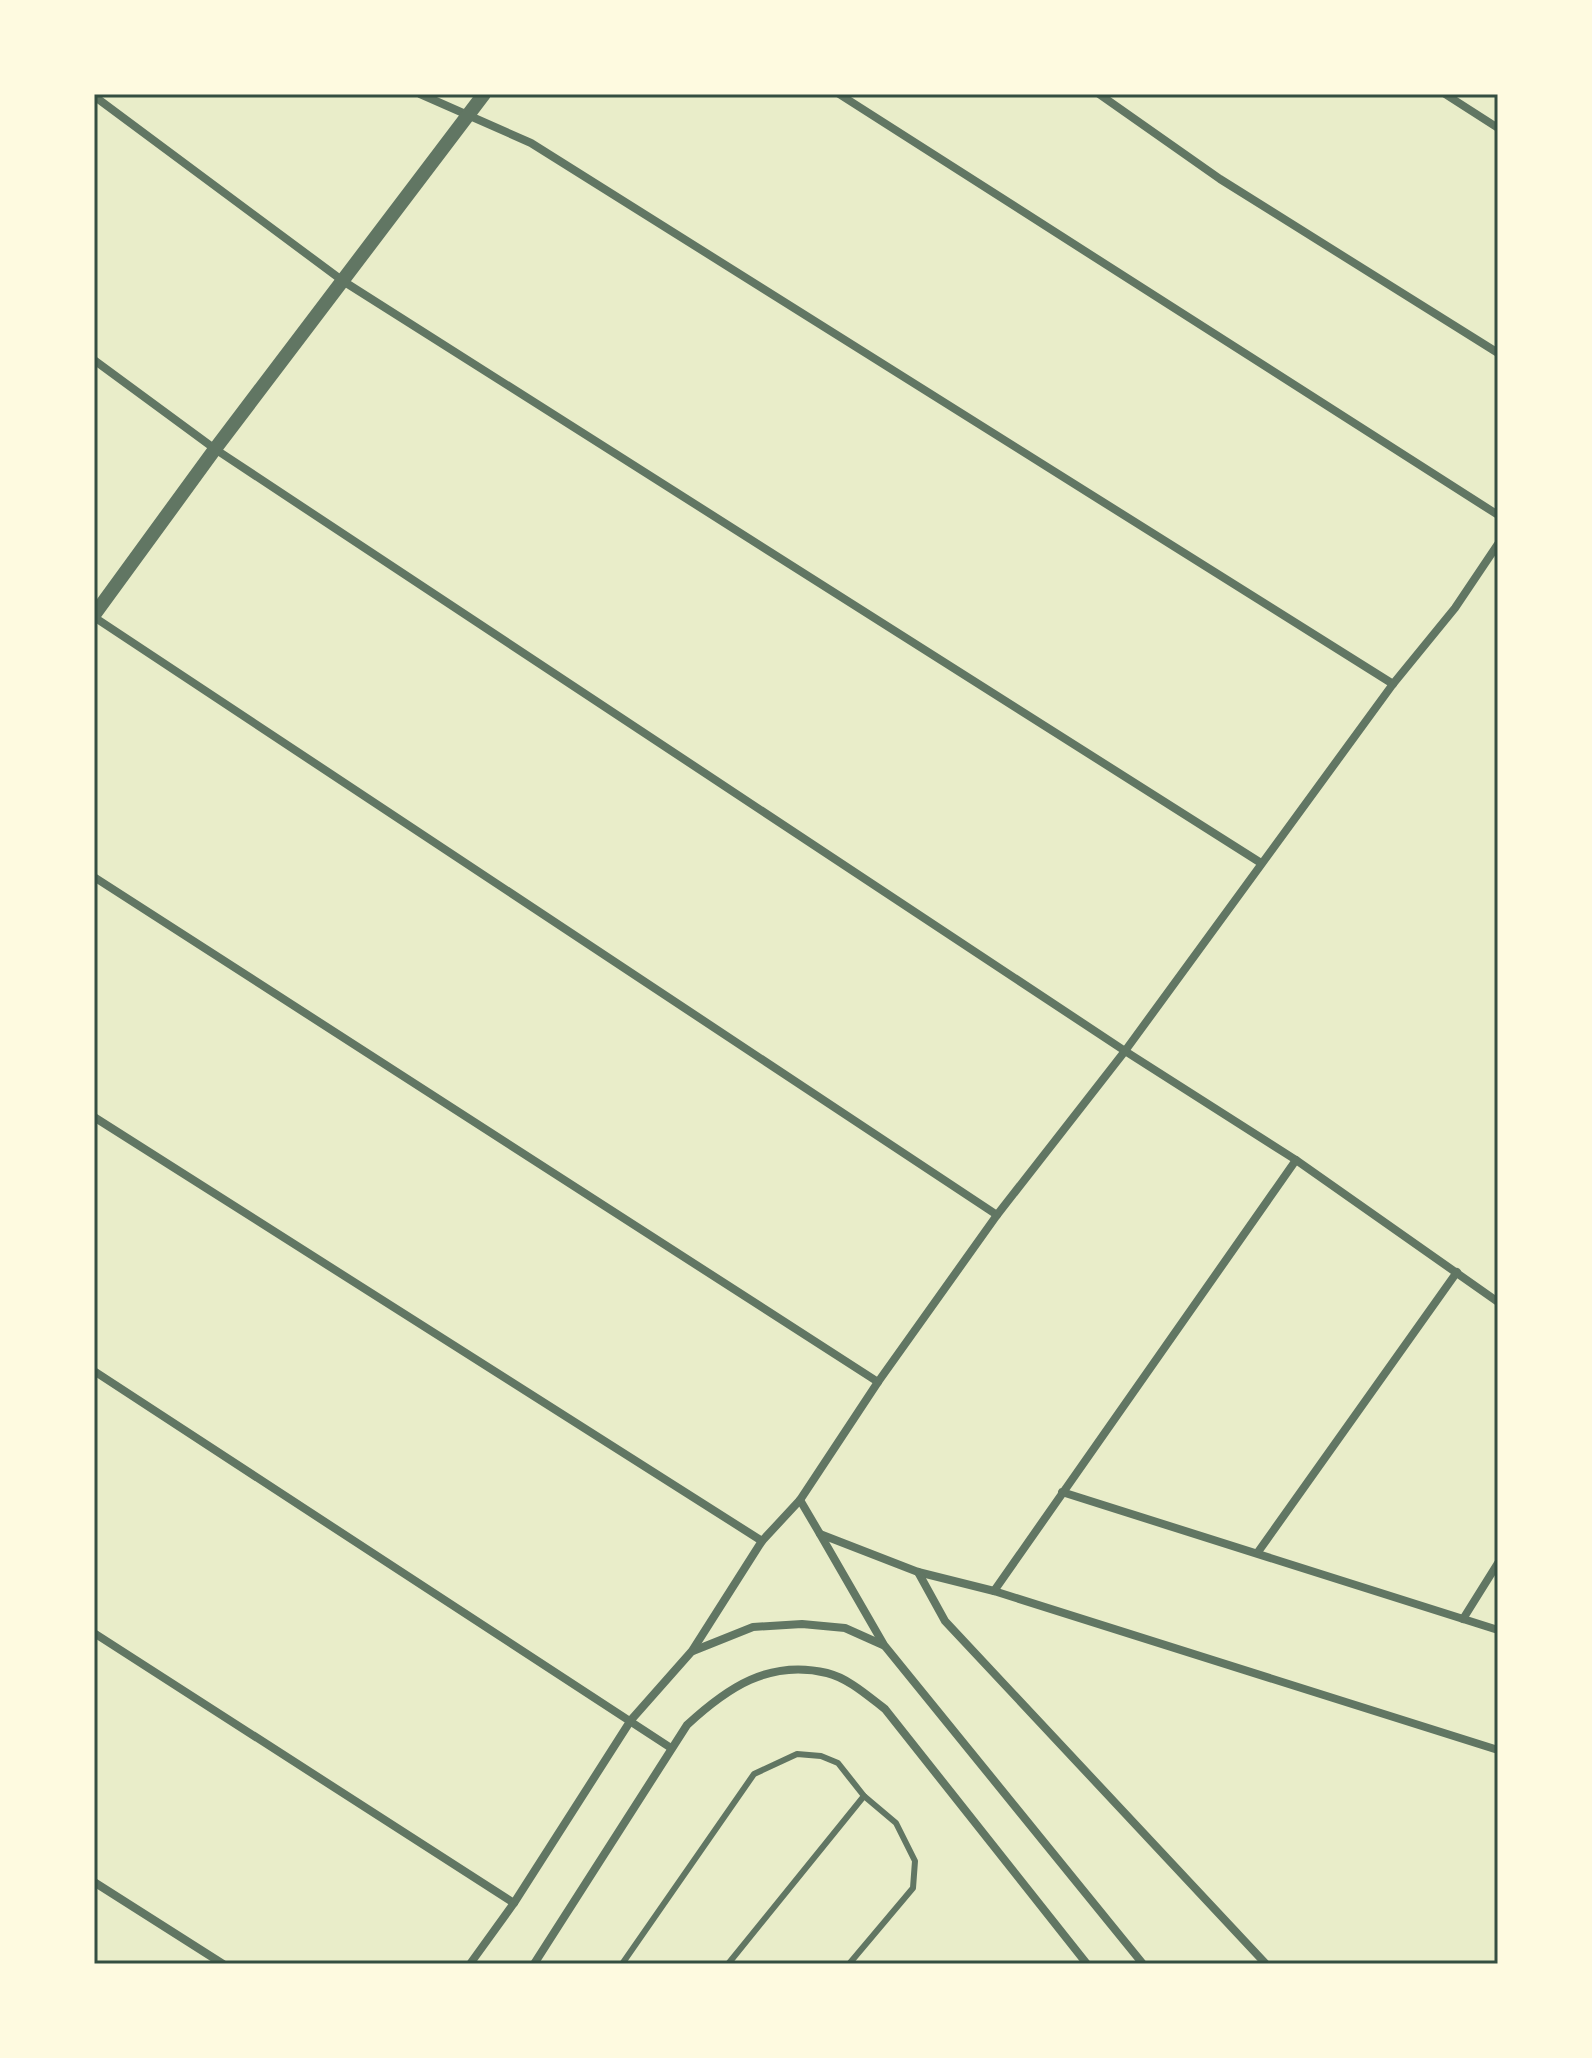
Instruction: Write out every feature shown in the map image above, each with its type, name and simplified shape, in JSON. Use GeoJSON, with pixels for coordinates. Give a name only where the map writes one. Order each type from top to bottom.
{"type":"FeatureCollection","features":[{"type":"Feature","properties":{"kind":"street"},"geometry":{"type":"LineString","coordinates":[[420,94],[531,143],[1393,684]]}},
{"type":"Feature","properties":{"kind":"street"},"geometry":{"type":"LineString","coordinates":[[484,94],[215,449],[94,616],[997,1215]]}},
{"type":"Feature","properties":{"kind":"street"},"geometry":{"type":"LineString","coordinates":[[839,94],[1498,515]]}},
{"type":"Feature","properties":{"kind":"street"},"geometry":{"type":"LineString","coordinates":[[1099,94],[1220,179],[1498,353]]}},
{"type":"Feature","properties":{"kind":"street"},"geometry":{"type":"LineString","coordinates":[[1445,94],[1498,128]]}},
{"type":"Feature","properties":{"kind":"street"},"geometry":{"type":"LineString","coordinates":[[94,96],[343,281],[1261,863]]}},
{"type":"Feature","properties":{"kind":"street"},"geometry":{"type":"LineString","coordinates":[[94,360],[215,449],[1125,1051],[1296,1160],[1497,1298]]}},
{"type":"Feature","properties":{"kind":"street"},"geometry":{"type":"LineString","coordinates":[[470,1964],[514,1903],[631,1720],[692,1651],[762,1541],[800,1500],[878,1382],[997,1215],[1125,1051],[1393,684],[1455,608],[1498,544]]}},
{"type":"Feature","properties":{"kind":"street"},"geometry":{"type":"LineString","coordinates":[[94,877],[878,1382]]}},
{"type":"Feature","properties":{"kind":"street"},"geometry":{"type":"LineString","coordinates":[[94,1117],[762,1541]]}},
{"type":"Feature","properties":{"kind":"street"},"geometry":{"type":"LineString","coordinates":[[994,1591],[1296,1160]]}},
{"type":"Feature","properties":{"kind":"street"},"geometry":{"type":"LineString","coordinates":[[1258,1552],[1457,1272]]}},
{"type":"Feature","properties":{"kind":"street"},"geometry":{"type":"LineString","coordinates":[[94,1371],[671,1748]]}},
{"type":"Feature","properties":{"kind":"street"},"geometry":{"type":"LineString","coordinates":[[1062,1492],[1498,1630]]}},
{"type":"Feature","properties":{"kind":"street"},"geometry":{"type":"LineString","coordinates":[[800,1500],[884,1645],[1143,1964]]}},
{"type":"Feature","properties":{"kind":"street"},"geometry":{"type":"LineString","coordinates":[[820,1534],[918,1572],[994,1591],[1498,1750]]}},
{"type":"Feature","properties":{"kind":"street"},"geometry":{"type":"LineString","coordinates":[[1463,1619],[1498,1563]]}},
{"type":"Feature","properties":{"kind":"street"},"geometry":{"type":"LineString","coordinates":[[918,1572],[945,1621],[1266,1964]]}},
{"type":"Feature","properties":{"kind":"street"},"geometry":{"type":"LineString","coordinates":[[692,1651],[753,1627],[802,1624],[845,1628],[884,1645]]}},
{"type":"Feature","properties":{"kind":"street"},"geometry":{"type":"LineString","coordinates":[[94,1633],[514,1903]]}},
{"type":"Feature","properties":{"kind":"street"},"geometry":{"type":"LineString","coordinates":[[534,1964],[687,1725],[716,1698],[753,1677],[788,1670],[828,1673],[857,1688],[885,1709],[1087,1964]]}},
{"type":"Feature","properties":{"kind":"street"},"geometry":{"type":"LineString","coordinates":[[94,1882],[223,1964]]}},
{"type":"Feature","properties":{"kind":"lane"},"geometry":{"type":"LineString","coordinates":[[622,1964],[754,1774],[797,1754],[821,1756],[838,1763],[864,1796],[896,1823],[915,1861],[913,1888],[849,1964]]}},
{"type":"Feature","properties":{"kind":"lane"},"geometry":{"type":"LineString","coordinates":[[728,1964],[864,1796]]}}]}
